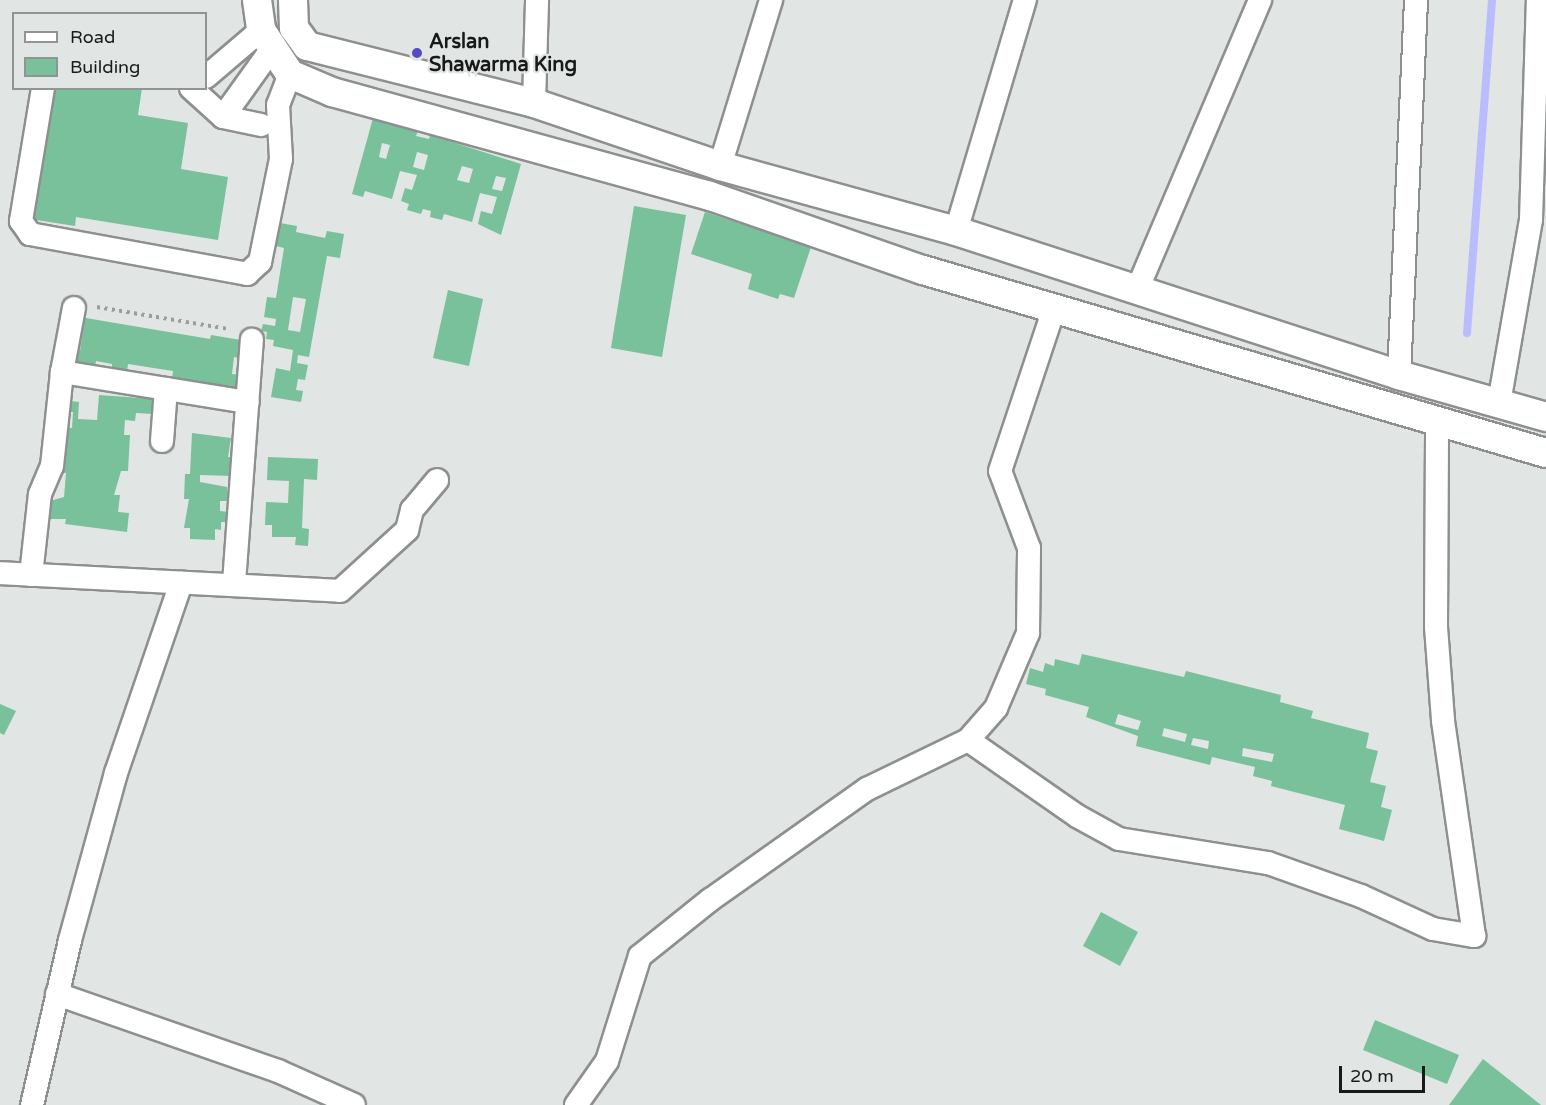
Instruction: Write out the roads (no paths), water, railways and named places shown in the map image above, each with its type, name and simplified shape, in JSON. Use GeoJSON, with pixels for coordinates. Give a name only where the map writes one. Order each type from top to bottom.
{"type":"FeatureCollection","features":[{"type":"Feature","properties":{"kind":"street"},"geometry":{"type":"LineString","coordinates":[[257,0],[266,40],[290,74],[332,92],[710,196],[1054,309],[1546,453]]}},
{"type":"Feature","properties":{"kind":"street"},"geometry":{"type":"LineString","coordinates":[[293,0],[294,28],[307,46],[534,103],[720,166],[956,231],[1399,375],[1546,417]]}},
{"type":"Feature","properties":{"kind":"street"},"geometry":{"type":"LineString","coordinates":[[534,103],[537,0]]}},
{"type":"Feature","properties":{"kind":"street"},"geometry":{"type":"LineString","coordinates":[[720,166],[771,0]]}},
{"type":"Feature","properties":{"kind":"street"},"geometry":{"type":"LineString","coordinates":[[956,231],[1025,0]]}},
{"type":"Feature","properties":{"kind":"street"},"geometry":{"type":"LineString","coordinates":[[1137,290],[1260,0]]}},
{"type":"Feature","properties":{"kind":"street"},"geometry":{"type":"LineString","coordinates":[[1399,375],[1416,0]]}},
{"type":"Feature","properties":{"kind":"street"},"geometry":{"type":"LineString","coordinates":[[1499,403],[1539,220],[1538,0]]}},
{"type":"Feature","properties":{"kind":"street"},"geometry":{"type":"LineString","coordinates":[[207,76],[266,40]]}},
{"type":"Feature","properties":{"kind":"street"},"geometry":{"type":"LineString","coordinates":[[223,117],[266,40]]}},
{"type":"Feature","properties":{"kind":"street"},"geometry":{"type":"LineString","coordinates":[[43,90],[21,221],[30,234],[248,274],[260,262],[281,159],[278,105],[290,74]]}},
{"type":"Feature","properties":{"kind":"street"},"geometry":{"type":"LineString","coordinates":[[193,90],[223,117],[261,125]]}},
{"type":"Feature","properties":{"kind":"street"},"geometry":{"type":"LineString","coordinates":[[812,231],[826,195]]}},
{"type":"Feature","properties":{"kind":"street"},"geometry":{"type":"LineString","coordinates":[[32,575],[40,494],[52,466],[62,372],[74,308]]}},
{"type":"Feature","properties":{"kind":"street"},"geometry":{"type":"LineString","coordinates":[[576,1105],[607,1061],[640,956],[710,900],[867,789],[968,740],[996,708],[1028,633],[1029,548],[1000,471],[1054,309]]}},
{"type":"Feature","properties":{"kind":"street"},"geometry":{"type":"LineString","coordinates":[[234,583],[252,340]]}},
{"type":"Feature","properties":{"kind":"street"},"geometry":{"type":"LineString","coordinates":[[1329,389],[1335,354]]}},
{"type":"Feature","properties":{"kind":"street"},"geometry":{"type":"LineString","coordinates":[[62,372],[248,402]]}},
{"type":"Feature","properties":{"kind":"street"},"geometry":{"type":"LineString","coordinates":[[162,441],[166,389]]}},
{"type":"Feature","properties":{"kind":"street"},"geometry":{"type":"LineString","coordinates":[[968,740],[1077,816],[1119,838],[1268,863],[1361,896],[1433,929],[1474,936],[1443,720],[1436,627],[1437,420]]}},
{"type":"Feature","properties":{"kind":"street"},"geometry":{"type":"LineString","coordinates":[[0,573],[181,583],[234,583],[340,591],[407,530],[412,510],[437,480]]}},
{"type":"Feature","properties":{"kind":"street"},"geometry":{"type":"LineString","coordinates":[[32,1105],[57,994],[116,773],[181,583]]}},
{"type":"Feature","properties":{"kind":"street"},"geometry":{"type":"LineString","coordinates":[[57,994],[278,1071],[319,1098],[354,1105]]}},
{"type":"Feature","properties":{"kind":"waterway"},"geometry":{"type":"LineString","coordinates":[[1467,333],[1492,0]]}},
{"type":"Feature","properties":{"kind":"place","name":"Arslan Shawarma King"},"geometry":{"type":"Point","coordinates":[417,53]}}]}
